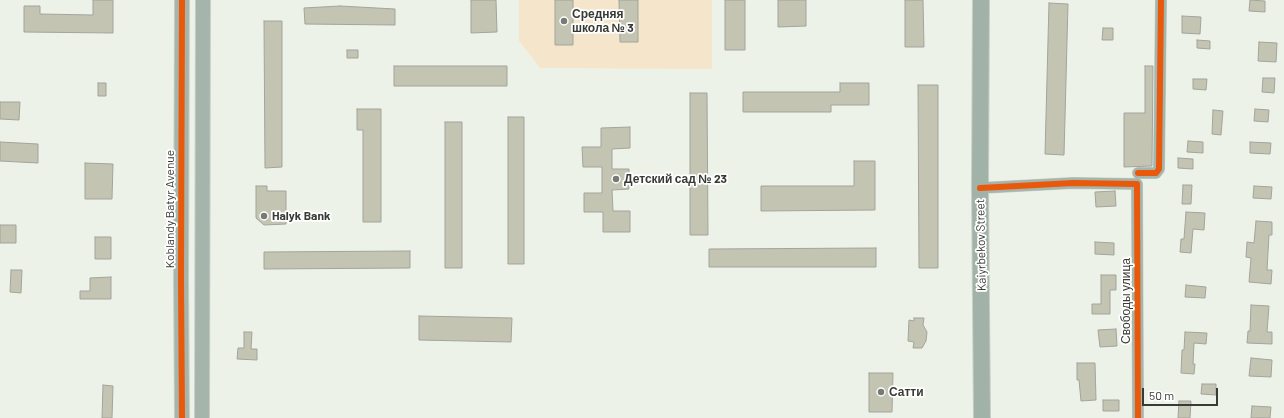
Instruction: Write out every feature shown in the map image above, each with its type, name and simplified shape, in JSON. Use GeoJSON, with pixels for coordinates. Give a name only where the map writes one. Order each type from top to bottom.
{"type":"FeatureCollection","features":[{"type":"Feature","properties":{"kind":"main road","name":"Kaiyrbekov Street"},"geometry":{"type":"LineString","coordinates":[[981,0],[980,188],[982,418]]}},
{"type":"Feature","properties":{"kind":"street","name":"Koblandy Batyr Avenue"},"geometry":{"type":"LineString","coordinates":[[182,0],[182,418]]}},
{"type":"Feature","properties":{"kind":"street"},"geometry":{"type":"LineString","coordinates":[[202,418],[203,0]]}},
{"type":"Feature","properties":{"kind":"street"},"geometry":{"type":"LineString","coordinates":[[980,188],[1138,179],[1156,174],[1159,169],[1160,0]]}},
{"type":"Feature","properties":{"kind":"street","name":"Свободы улица"},"geometry":{"type":"LineString","coordinates":[[1138,179],[1138,418]]}},
{"type":"Feature","properties":{"kind":"shaded area"},"geometry":{"type":"Polygon","coordinates":[[[519,0],[712,0],[712,69],[540,68],[519,41],[519,0]]]}},
{"type":"Feature","properties":{"kind":"building"},"geometry":{"type":"Polygon","coordinates":[[[93,0],[113,0],[113,33],[24,32],[24,6],[40,6],[40,14],[93,15],[93,0]]]}},
{"type":"Feature","properties":{"kind":"building"},"geometry":{"type":"Polygon","coordinates":[[[471,0],[496,0],[497,32],[471,33],[471,0]]]}},
{"type":"Feature","properties":{"kind":"building"},"geometry":{"type":"Polygon","coordinates":[[[555,0],[573,0],[573,45],[555,45],[555,0]]]}},
{"type":"Feature","properties":{"kind":"building"},"geometry":{"type":"Polygon","coordinates":[[[619,0],[638,0],[638,42],[620,42],[619,0]]]}},
{"type":"Feature","properties":{"kind":"building"},"geometry":{"type":"Polygon","coordinates":[[[725,0],[745,0],[745,50],[725,50],[725,0]]]}},
{"type":"Feature","properties":{"kind":"building"},"geometry":{"type":"Polygon","coordinates":[[[778,0],[806,0],[806,26],[778,27],[778,0]]]}},
{"type":"Feature","properties":{"kind":"building"},"geometry":{"type":"Polygon","coordinates":[[[905,0],[923,0],[924,47],[905,47],[905,0]]]}},
{"type":"Feature","properties":{"kind":"building"},"geometry":{"type":"Polygon","coordinates":[[[1250,0],[1265,1],[1265,12],[1249,11],[1250,0]]]}},
{"type":"Feature","properties":{"kind":"building"},"geometry":{"type":"Polygon","coordinates":[[[1049,3],[1068,4],[1064,155],[1045,154],[1049,3]]]}},
{"type":"Feature","properties":{"kind":"building"},"geometry":{"type":"Polygon","coordinates":[[[340,6],[395,9],[395,25],[305,24],[304,8],[340,6]]]}},
{"type":"Feature","properties":{"kind":"building"},"geometry":{"type":"Polygon","coordinates":[[[1182,16],[1201,17],[1200,34],[1182,33],[1182,16]]]}},
{"type":"Feature","properties":{"kind":"building"},"geometry":{"type":"Polygon","coordinates":[[[264,21],[282,21],[282,167],[265,168],[264,21]]]}},
{"type":"Feature","properties":{"kind":"building"},"geometry":{"type":"Polygon","coordinates":[[[1103,28],[1113,28],[1113,40],[1102,40],[1103,28]]]}},
{"type":"Feature","properties":{"kind":"building"},"geometry":{"type":"Polygon","coordinates":[[[1197,40],[1210,41],[1210,49],[1197,48],[1197,40]]]}},
{"type":"Feature","properties":{"kind":"building"},"geometry":{"type":"Polygon","coordinates":[[[1259,42],[1277,43],[1276,62],[1258,61],[1259,42]]]}},
{"type":"Feature","properties":{"kind":"building"},"geometry":{"type":"Polygon","coordinates":[[[347,50],[358,50],[358,58],[347,58],[347,50]]]}},
{"type":"Feature","properties":{"kind":"building"},"geometry":{"type":"Polygon","coordinates":[[[394,66],[507,66],[507,86],[394,86],[394,66]]]}},
{"type":"Feature","properties":{"kind":"building"},"geometry":{"type":"Polygon","coordinates":[[[1145,66],[1153,66],[1152,166],[1124,167],[1124,113],[1145,113],[1145,66]]]}},
{"type":"Feature","properties":{"kind":"building"},"geometry":{"type":"Polygon","coordinates":[[[1263,78],[1275,78],[1274,93],[1262,92],[1263,78]]]}},
{"type":"Feature","properties":{"kind":"building"},"geometry":{"type":"Polygon","coordinates":[[[1193,79],[1207,79],[1206,90],[1193,89],[1193,79]]]}},
{"type":"Feature","properties":{"kind":"building"},"geometry":{"type":"Polygon","coordinates":[[[98,83],[106,83],[106,96],[98,96],[98,83]]]}},
{"type":"Feature","properties":{"kind":"building"},"geometry":{"type":"Polygon","coordinates":[[[840,83],[869,83],[869,105],[831,105],[831,112],[743,112],[743,92],[840,92],[840,83]]]}},
{"type":"Feature","properties":{"kind":"building"},"geometry":{"type":"Polygon","coordinates":[[[918,85],[938,85],[938,268],[919,268],[918,85]]]}},
{"type":"Feature","properties":{"kind":"building"},"geometry":{"type":"Polygon","coordinates":[[[690,93],[707,93],[708,235],[690,235],[690,93]]]}},
{"type":"Feature","properties":{"kind":"building"},"geometry":{"type":"Polygon","coordinates":[[[0,102],[20,102],[19,120],[0,119],[0,102]]]}},
{"type":"Feature","properties":{"kind":"building"},"geometry":{"type":"Polygon","coordinates":[[[357,109],[381,109],[381,222],[363,222],[363,130],[357,130],[357,109]]]}},
{"type":"Feature","properties":{"kind":"building"},"geometry":{"type":"Polygon","coordinates":[[[1255,109],[1269,110],[1268,122],[1254,121],[1255,109]]]}},
{"type":"Feature","properties":{"kind":"building"},"geometry":{"type":"Polygon","coordinates":[[[1213,110],[1223,111],[1221,135],[1212,134],[1213,110]]]}},
{"type":"Feature","properties":{"kind":"building"},"geometry":{"type":"Polygon","coordinates":[[[508,117],[524,117],[524,264],[508,264],[508,117]]]}},
{"type":"Feature","properties":{"kind":"building"},"geometry":{"type":"Polygon","coordinates":[[[445,122],[462,122],[462,268],[445,268],[445,122]]]}},
{"type":"Feature","properties":{"kind":"building","name":"Детский сад № 23"},"geometry":{"type":"Polygon","coordinates":[[[630,127],[630,148],[612,149],[612,169],[629,169],[629,189],[612,190],[613,211],[630,211],[630,232],[603,232],[603,212],[584,212],[584,193],[602,193],[602,167],[583,167],[582,147],[601,147],[601,128],[630,127]]]}},
{"type":"Feature","properties":{"kind":"building"},"geometry":{"type":"Polygon","coordinates":[[[1188,141],[1203,142],[1203,153],[1187,152],[1188,141]]]}},
{"type":"Feature","properties":{"kind":"building"},"geometry":{"type":"Polygon","coordinates":[[[0,142],[38,144],[38,163],[0,161],[0,142]]]}},
{"type":"Feature","properties":{"kind":"building"},"geometry":{"type":"Polygon","coordinates":[[[1250,142],[1271,143],[1270,154],[1250,153],[1250,142]]]}},
{"type":"Feature","properties":{"kind":"building"},"geometry":{"type":"Polygon","coordinates":[[[1178,158],[1193,159],[1193,169],[1178,168],[1178,158]]]}},
{"type":"Feature","properties":{"kind":"building"},"geometry":{"type":"Polygon","coordinates":[[[854,161],[875,161],[875,210],[761,211],[761,186],[854,186],[854,161]]]}},
{"type":"Feature","properties":{"kind":"building"},"geometry":{"type":"Polygon","coordinates":[[[85,163],[113,164],[112,199],[85,199],[85,163]]]}},
{"type":"Feature","properties":{"kind":"building"},"geometry":{"type":"Polygon","coordinates":[[[1183,185],[1192,185],[1191,204],[1182,204],[1183,185]]]}},
{"type":"Feature","properties":{"kind":"building"},"geometry":{"type":"Polygon","coordinates":[[[256,186],[267,186],[267,191],[286,191],[286,224],[264,225],[256,218],[256,186]]]}},
{"type":"Feature","properties":{"kind":"building"},"geometry":{"type":"Polygon","coordinates":[[[1254,186],[1272,187],[1271,199],[1253,198],[1254,186]]]}},
{"type":"Feature","properties":{"kind":"building"},"geometry":{"type":"Polygon","coordinates":[[[1115,191],[1116,206],[1096,207],[1095,192],[1115,191]]]}},
{"type":"Feature","properties":{"kind":"building"},"geometry":{"type":"Polygon","coordinates":[[[1186,212],[1205,213],[1204,230],[1193,229],[1191,253],[1180,252],[1181,239],[1184,239],[1186,212]]]}},
{"type":"Feature","properties":{"kind":"building"},"geometry":{"type":"Polygon","coordinates":[[[1256,221],[1272,222],[1272,235],[1269,235],[1267,270],[1272,270],[1271,284],[1249,282],[1251,258],[1246,257],[1247,242],[1254,243],[1256,221]]]}},
{"type":"Feature","properties":{"kind":"building"},"geometry":{"type":"Polygon","coordinates":[[[0,225],[16,225],[16,243],[0,243],[0,225]]]}},
{"type":"Feature","properties":{"kind":"building"},"geometry":{"type":"Polygon","coordinates":[[[95,237],[111,237],[111,259],[95,259],[95,237]]]}},
{"type":"Feature","properties":{"kind":"building"},"geometry":{"type":"Polygon","coordinates":[[[1095,242],[1114,243],[1114,255],[1095,254],[1095,242]]]}},
{"type":"Feature","properties":{"kind":"building"},"geometry":{"type":"Polygon","coordinates":[[[876,248],[876,267],[709,267],[709,249],[876,248]]]}},
{"type":"Feature","properties":{"kind":"building"},"geometry":{"type":"Polygon","coordinates":[[[410,251],[410,268],[264,269],[264,252],[410,251]]]}},
{"type":"Feature","properties":{"kind":"building"},"geometry":{"type":"Polygon","coordinates":[[[11,270],[22,270],[21,293],[10,292],[11,270]]]}},
{"type":"Feature","properties":{"kind":"building"},"geometry":{"type":"Polygon","coordinates":[[[1101,275],[1116,275],[1116,290],[1110,290],[1110,314],[1092,314],[1092,304],[1101,304],[1101,275]]]}},
{"type":"Feature","properties":{"kind":"building"},"geometry":{"type":"Polygon","coordinates":[[[111,277],[111,299],[80,299],[80,291],[90,291],[90,278],[111,277]]]}},
{"type":"Feature","properties":{"kind":"building"},"geometry":{"type":"Polygon","coordinates":[[[1186,285],[1206,287],[1205,298],[1185,297],[1186,285]]]}},
{"type":"Feature","properties":{"kind":"building"},"geometry":{"type":"Polygon","coordinates":[[[1251,305],[1269,306],[1267,332],[1272,332],[1272,344],[1247,343],[1248,331],[1250,331],[1251,305]]]}},
{"type":"Feature","properties":{"kind":"building"},"geometry":{"type":"Polygon","coordinates":[[[419,316],[512,318],[511,342],[419,340],[419,316]]]}},
{"type":"Feature","properties":{"kind":"building"},"geometry":{"type":"Polygon","coordinates":[[[914,318],[924,318],[923,325],[927,332],[926,341],[922,348],[913,348],[914,342],[908,341],[909,320],[914,321],[914,318]]]}},
{"type":"Feature","properties":{"kind":"building"},"geometry":{"type":"Polygon","coordinates":[[[1116,329],[1117,346],[1100,347],[1098,330],[1116,329]]]}},
{"type":"Feature","properties":{"kind":"building"},"geometry":{"type":"Polygon","coordinates":[[[244,332],[252,332],[251,349],[257,349],[257,360],[237,359],[238,348],[244,348],[244,332]]]}},
{"type":"Feature","properties":{"kind":"building"},"geometry":{"type":"Polygon","coordinates":[[[1185,332],[1207,333],[1206,344],[1194,343],[1194,374],[1181,373],[1182,350],[1184,350],[1185,332]]]}},
{"type":"Feature","properties":{"kind":"building"},"geometry":{"type":"Polygon","coordinates":[[[1251,358],[1272,360],[1271,377],[1249,376],[1251,358]]]}},
{"type":"Feature","properties":{"kind":"building"},"geometry":{"type":"Polygon","coordinates":[[[1077,363],[1095,363],[1096,400],[1081,401],[1079,380],[1077,380],[1077,363]]]}},
{"type":"Feature","properties":{"kind":"building","name":"Сатти"},"geometry":{"type":"Polygon","coordinates":[[[869,373],[893,373],[892,412],[869,412],[869,373]]]}},
{"type":"Feature","properties":{"kind":"building"},"geometry":{"type":"Polygon","coordinates":[[[1202,384],[1216,384],[1216,395],[1201,394],[1202,384]]]}},
{"type":"Feature","properties":{"kind":"building"},"geometry":{"type":"Polygon","coordinates":[[[103,385],[113,386],[112,418],[102,418],[103,385]]]}},
{"type":"Feature","properties":{"kind":"building"},"geometry":{"type":"Polygon","coordinates":[[[1103,400],[1119,400],[1119,411],[1103,411],[1103,400]]]}},
{"type":"Feature","properties":{"kind":"building"},"geometry":{"type":"Polygon","coordinates":[[[1179,401],[1191,401],[1190,418],[1178,418],[1179,401]]]}},
{"type":"Feature","properties":{"kind":"building"},"geometry":{"type":"Polygon","coordinates":[[[1252,406],[1271,407],[1270,418],[1251,418],[1252,406]]]}},
{"type":"Feature","properties":{"kind":"cycle path"},"geometry":{"type":"LineString","coordinates":[[182,0],[182,418]]}},
{"type":"Feature","properties":{"kind":"cycle path"},"geometry":{"type":"LineString","coordinates":[[1138,173],[1156,173],[1159,169],[1161,0]]}},
{"type":"Feature","properties":{"kind":"cycle path"},"geometry":{"type":"LineString","coordinates":[[980,188],[1073,183],[1137,184],[1138,418]]}},
{"type":"Feature","properties":{"kind":"place","name":"Средняя школа № 3"},"geometry":{"type":"Point","coordinates":[564,21]}},
{"type":"Feature","properties":{"kind":"place","name":"Детский сад № 23"},"geometry":{"type":"Point","coordinates":[616,179]}},
{"type":"Feature","properties":{"kind":"place","name":"Halyk Bank"},"geometry":{"type":"Point","coordinates":[264,216]}},
{"type":"Feature","properties":{"kind":"place","name":"Сатти"},"geometry":{"type":"Point","coordinates":[881,392]}}]}
